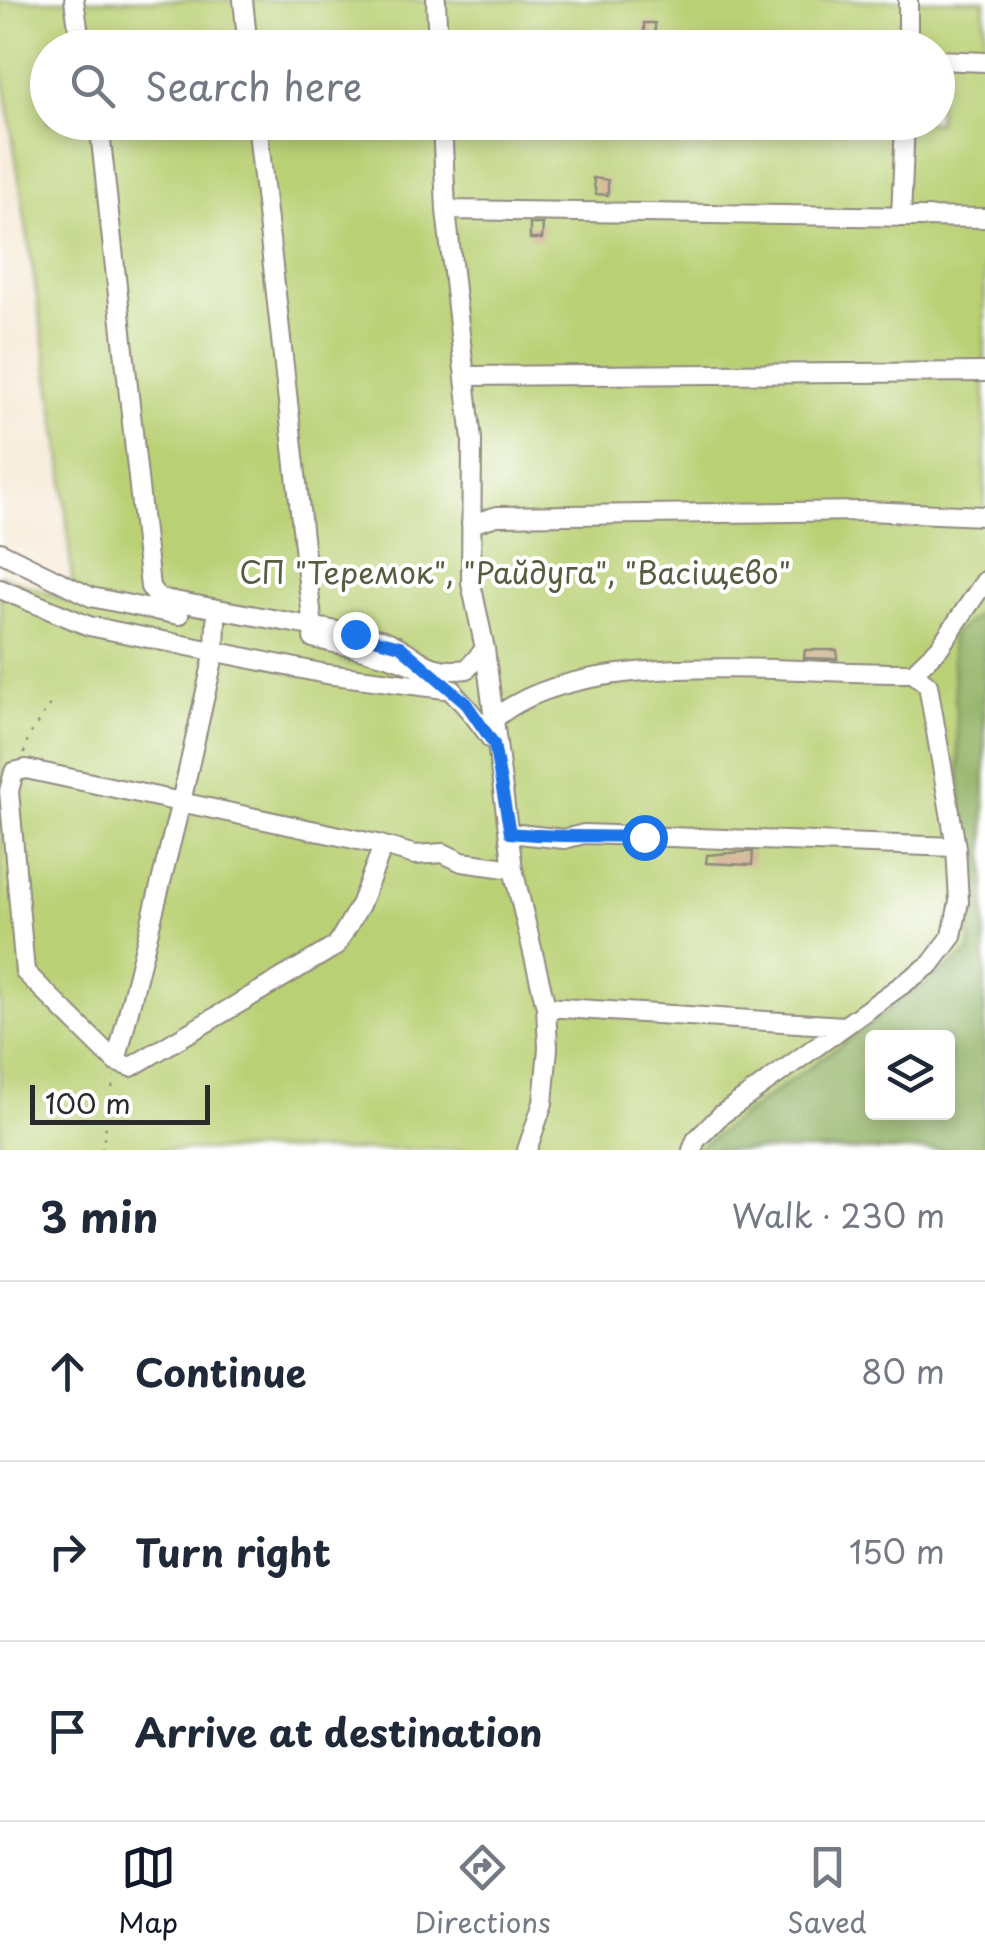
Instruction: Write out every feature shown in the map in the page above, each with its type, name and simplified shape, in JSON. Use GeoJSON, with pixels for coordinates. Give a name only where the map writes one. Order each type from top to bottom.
{"type":"FeatureCollection","features":[{"type":"Feature","properties":{"kind":"street"},"geometry":{"type":"LineString","coordinates":[[74,0],[79,30]]}},
{"type":"Feature","properties":{"kind":"street"},"geometry":{"type":"LineString","coordinates":[[243,0],[246,30]]}},
{"type":"Feature","properties":{"kind":"street"},"geometry":{"type":"LineString","coordinates":[[436,0],[437,30]]}},
{"type":"Feature","properties":{"kind":"street"},"geometry":{"type":"LineString","coordinates":[[908,0],[908,30]]}},
{"type":"Feature","properties":{"kind":"street"},"geometry":{"type":"LineString","coordinates":[[955,61],[985,62]]}},
{"type":"Feature","properties":{"kind":"street"},"geometry":{"type":"LineString","coordinates":[[101,140],[150,587],[158,598],[168,602],[400,646],[454,690],[494,744]]}},
{"type":"Feature","properties":{"kind":"street"},"geometry":{"type":"LineString","coordinates":[[259,140],[312,628]]}},
{"type":"Feature","properties":{"kind":"street"},"geometry":{"type":"LineString","coordinates":[[443,140],[446,210],[472,440],[471,583],[485,649],[494,744],[513,868],[546,1007],[548,1048],[543,1103],[527,1150]]}},
{"type":"Feature","properties":{"kind":"street"},"geometry":{"type":"LineString","coordinates":[[901,217],[904,140]]}},
{"type":"Feature","properties":{"kind":"street"},"geometry":{"type":"LineString","coordinates":[[446,210],[985,218]]}},
{"type":"Feature","properties":{"kind":"street"},"geometry":{"type":"LineString","coordinates":[[465,376],[985,372]]}},
{"type":"Feature","properties":{"kind":"street"},"geometry":{"type":"LineString","coordinates":[[471,524],[496,516],[866,511],[985,516]]}},
{"type":"Feature","properties":{"kind":"street"},"geometry":{"type":"LineString","coordinates":[[0,552],[91,597],[448,672],[468,669],[485,649]]}},
{"type":"Feature","properties":{"kind":"street"},"geometry":{"type":"LineString","coordinates":[[913,673],[940,648],[985,582]]}},
{"type":"Feature","properties":{"kind":"street"},"geometry":{"type":"LineString","coordinates":[[0,589],[90,626],[326,674],[454,690]]}},
{"type":"Feature","properties":{"kind":"street"},"geometry":{"type":"LineString","coordinates":[[116,1062],[180,802],[214,650],[216,621]]}},
{"type":"Feature","properties":{"kind":"street"},"geometry":{"type":"LineString","coordinates":[[492,722],[512,703],[593,675],[639,670],[913,673],[928,685],[956,847],[959,902],[952,936],[931,964],[721,1115],[696,1140],[692,1150]]}},
{"type":"Feature","properties":{"kind":"street"},"geometry":{"type":"LineString","coordinates":[[383,846],[360,905],[336,946],[131,1067],[116,1062],[24,972],[10,791],[14,772],[36,770],[383,846],[415,856],[443,852],[462,862],[513,868]]}},
{"type":"Feature","properties":{"kind":"street"},"geometry":{"type":"LineString","coordinates":[[510,833],[564,839],[584,834],[956,847]]}},
{"type":"Feature","properties":{"kind":"street"},"geometry":{"type":"LineString","coordinates":[[546,1007],[844,1026]]}},
{"type":"Feature","properties":{"kind":"path"},"geometry":{"type":"LineString","coordinates":[[36,770],[24,752],[52,701]]}},
{"type":"Feature","properties":{"kind":"path"},"geometry":{"type":"LineString","coordinates":[[102,1150],[116,1062]]}},
{"type":"Feature","properties":{"kind":"green space","name":"СП \"Теремок\", \"Райдуга\", \"Васіщєво\""},"geometry":{"type":"Polygon","coordinates":[[[0,0],[985,0],[985,609],[952,635],[972,951],[695,1150],[0,1150],[0,575],[74,603],[62,462],[0,54],[0,0]]]}},
{"type":"Feature","properties":{"kind":"green space"},"geometry":{"type":"Polygon","coordinates":[[[985,609],[985,1150],[695,1150],[971,951],[951,635],[985,609]]]}},
{"type":"Feature","properties":{"kind":"building"},"geometry":{"type":"Polygon","coordinates":[[[644,23],[655,23],[655,30],[644,30],[644,23]]]}},
{"type":"Feature","properties":{"kind":"building"},"geometry":{"type":"Polygon","coordinates":[[[593,178],[608,180],[608,195],[596,194],[593,178]]]}},
{"type":"Feature","properties":{"kind":"building"},"geometry":{"type":"Polygon","coordinates":[[[530,224],[543,224],[542,239],[530,239],[530,224]]]}},
{"type":"Feature","properties":{"kind":"building"},"geometry":{"type":"Polygon","coordinates":[[[805,650],[837,650],[837,659],[804,658],[805,650]]]}},
{"type":"Feature","properties":{"kind":"building"},"geometry":{"type":"Polygon","coordinates":[[[753,852],[752,865],[706,863],[707,855],[753,852]]]}},
{"type":"Feature","properties":{"kind":"route"},"geometry":{"type":"LineString","coordinates":[[355,634],[400,646],[465,702],[494,744],[510,833],[564,839],[584,834],[644,837]]}}]}
